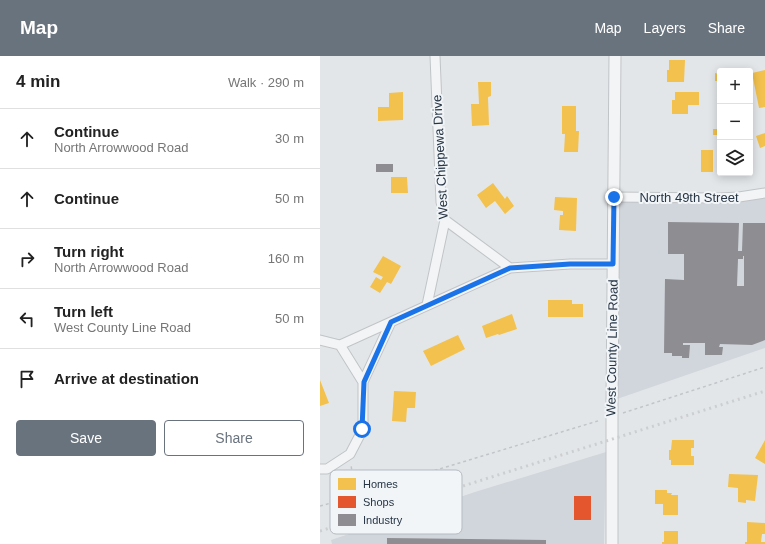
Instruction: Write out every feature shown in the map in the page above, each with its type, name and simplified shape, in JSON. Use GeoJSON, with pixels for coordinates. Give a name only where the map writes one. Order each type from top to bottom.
{"type":"FeatureCollection","features":[{"type":"Feature","properties":{"kind":"street","name":"West Chippewa Drive"},"geometry":{"type":"LineString","coordinates":[[427,305],[445,220],[441,202],[435,56]]}},
{"type":"Feature","properties":{"kind":"street","name":"West County Line Road"},"geometry":{"type":"LineString","coordinates":[[612,544],[615,56]]}},
{"type":"Feature","properties":{"kind":"street","name":"North 49th Street"},"geometry":{"type":"LineString","coordinates":[[614,197],[719,198],[765,194]]}},
{"type":"Feature","properties":{"kind":"street"},"geometry":{"type":"LineString","coordinates":[[445,220],[510,268]]}},
{"type":"Feature","properties":{"kind":"street"},"geometry":{"type":"LineString","coordinates":[[320,340],[340,345],[510,268],[570,264],[613,264]]}},
{"type":"Feature","properties":{"kind":"street"},"geometry":{"type":"LineString","coordinates":[[320,469],[327,469],[350,454],[362,429],[364,382],[391,322]]}},
{"type":"Feature","properties":{"kind":"street"},"geometry":{"type":"LineString","coordinates":[[340,345],[364,382]]}},
{"type":"Feature","properties":{"kind":"path"},"geometry":{"type":"LineString","coordinates":[[618,415],[765,367]]}},
{"type":"Feature","properties":{"kind":"path"},"geometry":{"type":"LineString","coordinates":[[436,470],[605,419]]}},
{"type":"Feature","properties":{"kind":"path"},"geometry":{"type":"LineString","coordinates":[[320,506],[330,504]]}},
{"type":"Feature","properties":{"kind":"shaded area"},"geometry":{"type":"Polygon","coordinates":[[[765,193],[765,348],[617,399],[614,197],[765,193]]]}},
{"type":"Feature","properties":{"kind":"shaded area"},"geometry":{"type":"Polygon","coordinates":[[[606,452],[604,544],[332,544],[331,540],[349,534],[462,534],[462,496],[606,452]]]}},
{"type":"Feature","properties":{"kind":"building: Homes"},"geometry":{"type":"Polygon","coordinates":[[[669,60],[685,60],[684,82],[667,82],[669,60]]]}},
{"type":"Feature","properties":{"kind":"building: Homes"},"geometry":{"type":"Polygon","coordinates":[[[765,70],[765,107],[759,108],[753,73],[765,70]]]}},
{"type":"Feature","properties":{"kind":"building: Homes"},"geometry":{"type":"Polygon","coordinates":[[[715,73],[717,74],[717,81],[715,81],[715,73]]]}},
{"type":"Feature","properties":{"kind":"building: Homes"},"geometry":{"type":"Polygon","coordinates":[[[478,82],[491,82],[491,96],[488,97],[489,125],[472,126],[471,104],[479,104],[478,82]]]}},
{"type":"Feature","properties":{"kind":"building: Homes"},"geometry":{"type":"Polygon","coordinates":[[[403,92],[403,120],[378,121],[378,107],[389,107],[389,93],[403,92]]]}},
{"type":"Feature","properties":{"kind":"building: Homes"},"geometry":{"type":"Polygon","coordinates":[[[675,92],[699,92],[699,105],[688,105],[688,114],[672,114],[672,100],[675,100],[675,92]]]}},
{"type":"Feature","properties":{"kind":"building: Homes"},"geometry":{"type":"Polygon","coordinates":[[[562,106],[576,106],[576,131],[579,131],[578,152],[564,152],[565,134],[562,134],[562,106]]]}},
{"type":"Feature","properties":{"kind":"building: Homes"},"geometry":{"type":"Polygon","coordinates":[[[713,129],[717,129],[717,135],[713,135],[713,129]]]}},
{"type":"Feature","properties":{"kind":"building: Homes"},"geometry":{"type":"Polygon","coordinates":[[[765,133],[765,146],[760,148],[756,136],[765,133]]]}},
{"type":"Feature","properties":{"kind":"building: Homes"},"geometry":{"type":"Polygon","coordinates":[[[701,150],[713,150],[713,172],[701,172],[701,150]]]}},
{"type":"Feature","properties":{"kind":"building: Homes"},"geometry":{"type":"Polygon","coordinates":[[[391,177],[407,177],[408,193],[391,193],[391,177]]]}},
{"type":"Feature","properties":{"kind":"building: Homes"},"geometry":{"type":"Polygon","coordinates":[[[493,183],[505,199],[507,196],[514,206],[505,214],[495,201],[486,208],[477,195],[493,183]]]}},
{"type":"Feature","properties":{"kind":"building: Homes"},"geometry":{"type":"Polygon","coordinates":[[[555,197],[577,198],[576,231],[559,230],[560,215],[563,215],[563,211],[554,210],[555,197]]]}},
{"type":"Feature","properties":{"kind":"building: Homes"},"geometry":{"type":"Polygon","coordinates":[[[383,256],[401,266],[391,284],[387,282],[380,293],[370,287],[376,277],[381,280],[383,277],[373,272],[383,256]]]}},
{"type":"Feature","properties":{"kind":"building: Homes"},"geometry":{"type":"Polygon","coordinates":[[[548,300],[572,300],[572,304],[583,304],[583,317],[548,317],[548,300]]]}},
{"type":"Feature","properties":{"kind":"building: Homes"},"geometry":{"type":"Polygon","coordinates":[[[512,314],[517,329],[486,338],[482,326],[512,314]]]}},
{"type":"Feature","properties":{"kind":"building: Homes"},"geometry":{"type":"Polygon","coordinates":[[[458,335],[465,349],[431,366],[423,351],[458,335]]]}},
{"type":"Feature","properties":{"kind":"building: Homes"},"geometry":{"type":"Polygon","coordinates":[[[320,380],[329,403],[320,406],[320,380]]]}},
{"type":"Feature","properties":{"kind":"building: Homes"},"geometry":{"type":"Polygon","coordinates":[[[394,391],[416,392],[415,408],[407,408],[406,422],[392,421],[394,391]]]}},
{"type":"Feature","properties":{"kind":"building: Homes"},"geometry":{"type":"Polygon","coordinates":[[[672,440],[694,440],[694,448],[691,448],[691,456],[694,456],[694,465],[671,465],[671,460],[669,460],[669,450],[671,450],[672,440]]]}},
{"type":"Feature","properties":{"kind":"building: Homes"},"geometry":{"type":"Polygon","coordinates":[[[765,440],[765,464],[755,458],[765,440]]]}},
{"type":"Feature","properties":{"kind":"building: Homes"},"geometry":{"type":"Polygon","coordinates":[[[729,474],[758,475],[755,501],[746,500],[746,503],[738,502],[738,488],[728,487],[729,474]]]}},
{"type":"Feature","properties":{"kind":"building: Homes"},"geometry":{"type":"Polygon","coordinates":[[[655,490],[667,490],[667,493],[672,493],[671,495],[678,495],[678,515],[663,515],[663,504],[655,504],[655,490]]]}},
{"type":"Feature","properties":{"kind":"building: Homes"},"geometry":{"type":"Polygon","coordinates":[[[747,522],[765,523],[765,534],[762,534],[761,542],[765,542],[765,544],[745,544],[745,542],[747,542],[747,522]]]}},
{"type":"Feature","properties":{"kind":"building: Homes"},"geometry":{"type":"Polygon","coordinates":[[[664,531],[678,531],[678,544],[662,544],[662,542],[664,542],[664,531]]]}},
{"type":"Feature","properties":{"kind":"building: Shops"},"geometry":{"type":"Polygon","coordinates":[[[574,496],[591,496],[591,520],[574,520],[574,496]]]}},
{"type":"Feature","properties":{"kind":"building: Industry"},"geometry":{"type":"Polygon","coordinates":[[[376,164],[393,164],[393,172],[376,172],[376,164]]]}},
{"type":"Feature","properties":{"kind":"building: Industry"},"geometry":{"type":"Polygon","coordinates":[[[668,222],[739,223],[738,251],[742,251],[743,223],[765,223],[765,340],[752,345],[720,344],[719,347],[723,347],[722,355],[705,355],[705,343],[683,343],[683,345],[690,345],[689,358],[672,356],[672,353],[664,353],[665,279],[684,280],[684,254],[668,254],[668,222]],[[744,256],[743,259],[738,259],[737,286],[744,286],[744,256]]]}},
{"type":"Feature","properties":{"kind":"building: Industry"},"geometry":{"type":"Polygon","coordinates":[[[387,538],[546,540],[546,544],[387,544],[387,538]]]}},
{"type":"Feature","properties":{"kind":"railway"},"geometry":{"type":"LineString","coordinates":[[462,486],[765,391]]}},
{"type":"Feature","properties":{"kind":"railway"},"geometry":{"type":"LineString","coordinates":[[320,531],[330,528]]}},
{"type":"Feature","properties":{"kind":"route"},"geometry":{"type":"LineString","coordinates":[[362,429],[364,382],[391,322],[510,268],[570,264],[613,264],[614,197]]}}]}
